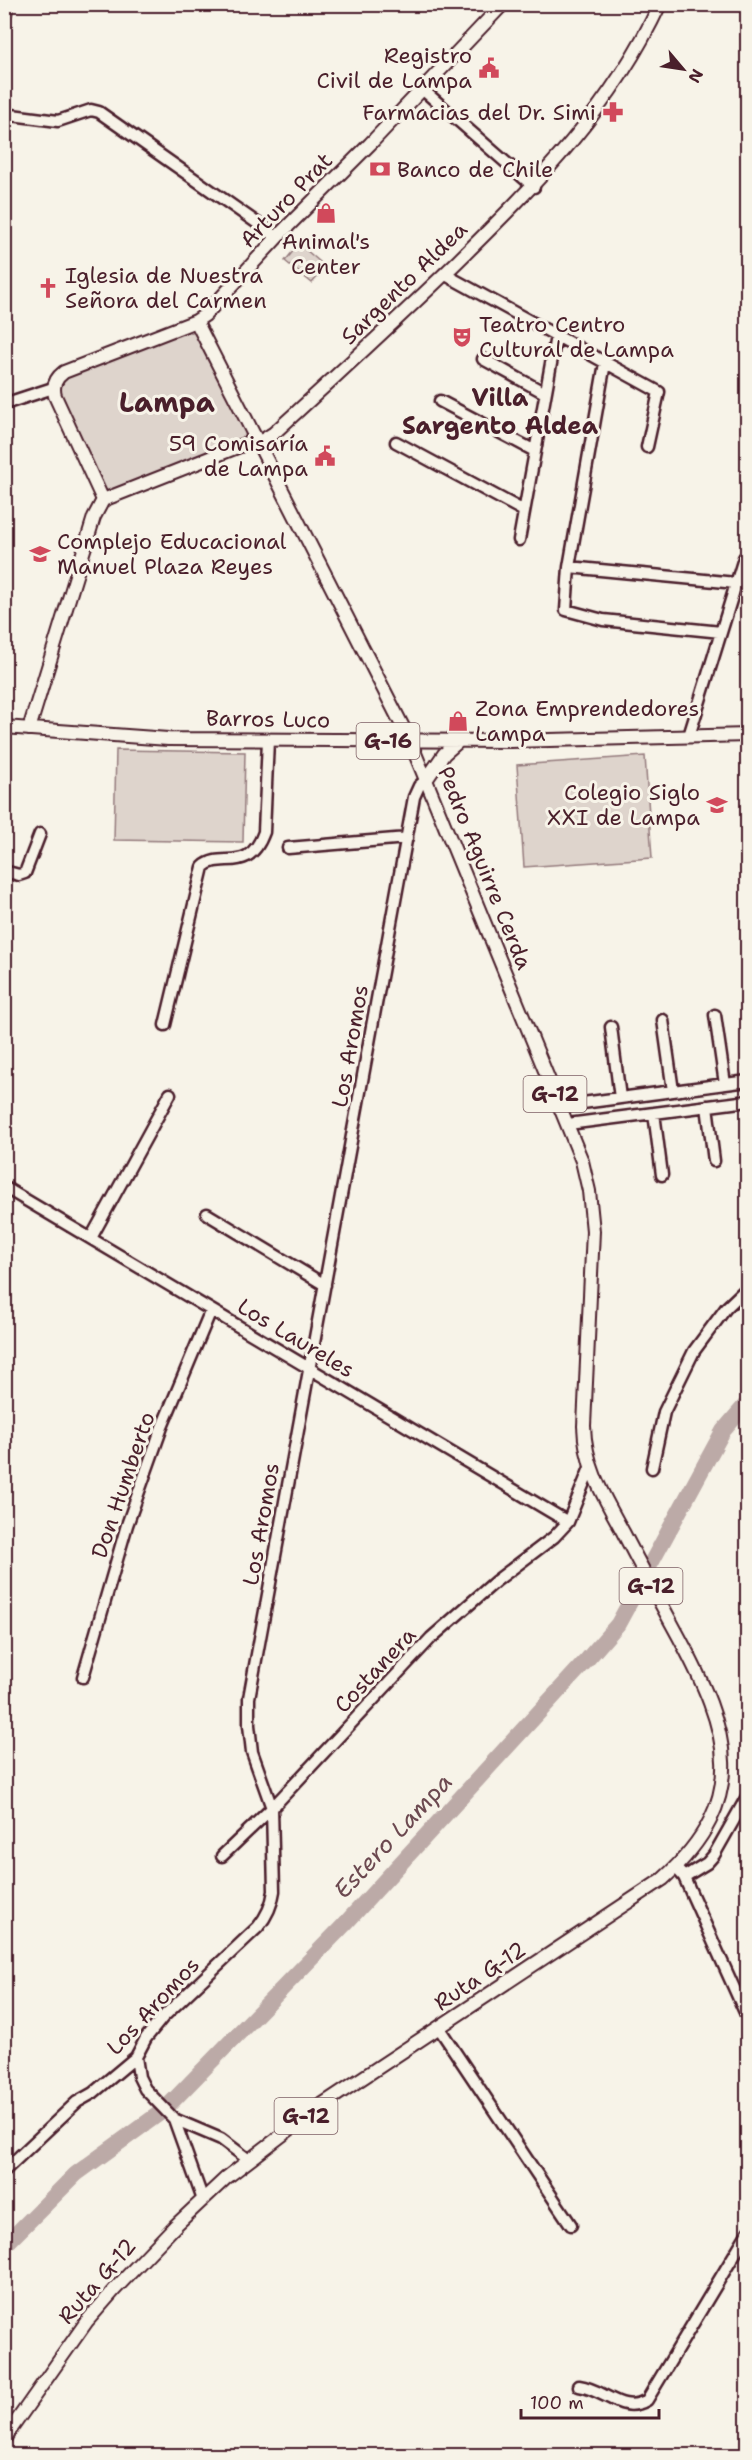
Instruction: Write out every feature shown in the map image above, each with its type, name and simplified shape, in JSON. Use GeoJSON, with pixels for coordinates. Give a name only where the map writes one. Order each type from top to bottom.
{"type":"FeatureCollection","features":[{"type":"Feature","properties":{"kind":"main road","name":"Arturo Prat"},"geometry":{"type":"LineString","coordinates":[[53,388],[57,378],[64,372],[196,321],[210,311],[277,237],[503,4]]}},
{"type":"Feature","properties":{"kind":"main road","name":"Sargento Aldea"},"geometry":{"type":"LineString","coordinates":[[103,500],[271,436],[534,187],[611,91],[632,59],[660,4]]}},
{"type":"Feature","properties":{"kind":"main road","name":"Pedro Aguirre Cerda"},"geometry":{"type":"LineString","coordinates":[[196,321],[410,741],[560,1106],[586,1179],[592,1216],[584,1426],[590,1468]]}},
{"type":"Feature","properties":{"kind":"main road"},"geometry":{"type":"LineString","coordinates":[[29,729],[94,517],[103,500],[53,388]]}},
{"type":"Feature","properties":{"kind":"main road","name":"Barros Luco"},"geometry":{"type":"LineString","coordinates":[[4,727],[136,738],[267,740],[459,741],[747,735]]}},
{"type":"Feature","properties":{"kind":"main road"},"geometry":{"type":"LineString","coordinates":[[426,780],[444,754],[459,741]]}},
{"type":"Feature","properties":{"kind":"main road","name":"Ruta G-12"},"geometry":{"type":"LineString","coordinates":[[4,2439],[87,2321],[138,2263],[203,2200],[249,2160],[320,2106],[656,1884],[694,1847],[707,1826],[719,1796],[723,1771],[721,1736],[714,1711],[685,1649],[602,1497],[590,1468]]}},
{"type":"Feature","properties":{"kind":"street"},"geometry":{"type":"LineString","coordinates":[[422,89],[534,187]]}},
{"type":"Feature","properties":{"kind":"street"},"geometry":{"type":"LineString","coordinates":[[4,114],[58,121],[91,110],[99,112],[277,237]]}},
{"type":"Feature","properties":{"kind":"street"},"geometry":{"type":"LineString","coordinates":[[444,274],[659,392],[647,447]]}},
{"type":"Feature","properties":{"kind":"street"},"geometry":{"type":"LineString","coordinates":[[519,540],[556,336]]}},
{"type":"Feature","properties":{"kind":"street"},"geometry":{"type":"LineString","coordinates":[[483,359],[545,393]]}},
{"type":"Feature","properties":{"kind":"street"},"geometry":{"type":"LineString","coordinates":[[605,363],[569,567],[566,610],[603,620],[721,632]]}},
{"type":"Feature","properties":{"kind":"street","name":"Arturo Prat"},"geometry":{"type":"LineString","coordinates":[[4,404],[53,388]]}},
{"type":"Feature","properties":{"kind":"street"},"geometry":{"type":"LineString","coordinates":[[440,401],[535,451]]}},
{"type":"Feature","properties":{"kind":"street"},"geometry":{"type":"LineString","coordinates":[[396,442],[524,511]]}},
{"type":"Feature","properties":{"kind":"street"},"geometry":{"type":"LineString","coordinates":[[689,736],[744,558]]}},
{"type":"Feature","properties":{"kind":"street"},"geometry":{"type":"LineString","coordinates":[[569,567],[736,583]]}},
{"type":"Feature","properties":{"kind":"street"},"geometry":{"type":"LineString","coordinates":[[165,1025],[203,867],[210,862],[238,860],[247,856],[258,844],[264,832],[267,740]]}},
{"type":"Feature","properties":{"kind":"street","name":"Los Aromos"},"geometry":{"type":"LineString","coordinates":[[4,2171],[76,2102],[93,2094],[136,2057],[146,2038],[163,2017],[258,1927],[267,1915],[274,1891],[272,1808],[252,1752],[249,1698],[415,793],[426,780]]}},
{"type":"Feature","properties":{"kind":"street"},"geometry":{"type":"LineString","coordinates":[[4,871],[19,875],[25,873],[40,834]]}},
{"type":"Feature","properties":{"kind":"street"},"geometry":{"type":"LineString","coordinates":[[288,848],[407,838]]}},
{"type":"Feature","properties":{"kind":"street"},"geometry":{"type":"LineString","coordinates":[[715,1015],[725,1084]]}},
{"type":"Feature","properties":{"kind":"street"},"geometry":{"type":"LineString","coordinates":[[663,1020],[673,1091]]}},
{"type":"Feature","properties":{"kind":"street"},"geometry":{"type":"LineString","coordinates":[[611,1027],[615,1099],[613,1118]]}},
{"type":"Feature","properties":{"kind":"street"},"geometry":{"type":"LineString","coordinates":[[560,1106],[747,1081]]}},
{"type":"Feature","properties":{"kind":"street"},"geometry":{"type":"LineString","coordinates":[[94,1234],[170,1094]]}},
{"type":"Feature","properties":{"kind":"street"},"geometry":{"type":"LineString","coordinates":[[567,1125],[747,1101]]}},
{"type":"Feature","properties":{"kind":"street"},"geometry":{"type":"LineString","coordinates":[[707,1106],[714,1161]]}},
{"type":"Feature","properties":{"kind":"street"},"geometry":{"type":"LineString","coordinates":[[654,1113],[662,1175]]}},
{"type":"Feature","properties":{"kind":"street","name":"Los Laureles"},"geometry":{"type":"LineString","coordinates":[[4,1187],[94,1234],[211,1310],[568,1522]]}},
{"type":"Feature","properties":{"kind":"street"},"geometry":{"type":"LineString","coordinates":[[207,1214],[325,1284]]}},
{"type":"Feature","properties":{"kind":"street"},"geometry":{"type":"LineString","coordinates":[[652,1468],[664,1412],[694,1351],[726,1308],[747,1287]]}},
{"type":"Feature","properties":{"kind":"street","name":"Don Humberto"},"geometry":{"type":"LineString","coordinates":[[83,1677],[127,1525],[162,1427],[211,1310]]}},
{"type":"Feature","properties":{"kind":"street"},"geometry":{"type":"LineString","coordinates":[[568,1522],[590,1468]]}},
{"type":"Feature","properties":{"kind":"street","name":"Costanera"},"geometry":{"type":"LineString","coordinates":[[222,1856],[272,1808],[431,1638],[496,1581],[554,1537],[568,1522]]}},
{"type":"Feature","properties":{"kind":"street"},"geometry":{"type":"LineString","coordinates":[[684,1877],[707,1863],[714,1855],[747,1795]]}},
{"type":"Feature","properties":{"kind":"street"},"geometry":{"type":"LineString","coordinates":[[675,1867],[684,1877],[746,2013]]}},
{"type":"Feature","properties":{"kind":"street"},"geometry":{"type":"LineString","coordinates":[[440,2028],[571,2225]]}},
{"type":"Feature","properties":{"kind":"street"},"geometry":{"type":"LineString","coordinates":[[136,2057],[142,2083],[174,2119],[203,2200]]}},
{"type":"Feature","properties":{"kind":"street"},"geometry":{"type":"LineString","coordinates":[[174,2119],[221,2139],[249,2160]]}},
{"type":"Feature","properties":{"kind":"street"},"geometry":{"type":"LineString","coordinates":[[579,2386],[590,2388],[628,2406],[638,2405],[647,2400],[747,2232]]}},
{"type":"Feature","properties":{"kind":"shaded area"},"geometry":{"type":"Polygon","coordinates":[[[299,244],[326,267],[312,283],[285,261],[299,244]]]}},
{"type":"Feature","properties":{"kind":"shaded area"},"geometry":{"type":"Polygon","coordinates":[[[188,331],[196,334],[246,431],[245,436],[238,442],[110,492],[103,491],[59,394],[59,385],[64,378],[188,331]]]}},
{"type":"Feature","properties":{"kind":"shaded area"},"geometry":{"type":"Polygon","coordinates":[[[116,750],[245,752],[243,842],[114,840],[116,750]]]}},
{"type":"Feature","properties":{"kind":"shaded area"},"geometry":{"type":"Polygon","coordinates":[[[645,756],[652,858],[524,867],[517,765],[645,756]]]}},
{"type":"Feature","properties":{"kind":"waterway","name":"Estero Lampa"},"geometry":{"type":"LineString","coordinates":[[4,2246],[76,2174],[164,2110],[344,1925],[585,1662],[618,1624],[723,1431],[748,1402]]}},
{"type":"Feature","properties":{"kind":"place","name":"Registro Civil de Lampa"},"geometry":{"type":"Point","coordinates":[489,68]}},
{"type":"Feature","properties":{"kind":"place","name":"Farmacias del Dr. Simi"},"geometry":{"type":"Point","coordinates":[613,112]}},
{"type":"Feature","properties":{"kind":"place","name":"Banco de Chile"},"geometry":{"type":"Point","coordinates":[380,169]}},
{"type":"Feature","properties":{"kind":"place","name":"Animal's Center"},"geometry":{"type":"Point","coordinates":[326,213]}},
{"type":"Feature","properties":{"kind":"place","name":"Iglesia de Nuestra Señora del Carmen"},"geometry":{"type":"Point","coordinates":[48,288]}},
{"type":"Feature","properties":{"kind":"place","name":"Teatro Centro Cultural de Lampa"},"geometry":{"type":"Point","coordinates":[462,337]}},
{"type":"Feature","properties":{"kind":"place","name":"59 Comisaría de Lampa"},"geometry":{"type":"Point","coordinates":[325,456]}},
{"type":"Feature","properties":{"kind":"place","name":"Complejo Educacional Manuel Plaza Reyes"},"geometry":{"type":"Point","coordinates":[40,554]}},
{"type":"Feature","properties":{"kind":"place","name":"Zona Emprendedores Lampa"},"geometry":{"type":"Point","coordinates":[458,721]}},
{"type":"Feature","properties":{"kind":"place","name":"Colegio Siglo XXI de Lampa"},"geometry":{"type":"Point","coordinates":[717,805]}},
{"type":"Feature","properties":{"kind":"district","name":"Lampa"},"geometry":{"type":"Point","coordinates":[167,402]}},
{"type":"Feature","properties":{"kind":"district","name":"Villa Sargento Aldea"},"geometry":{"type":"Point","coordinates":[500,412]}}]}
